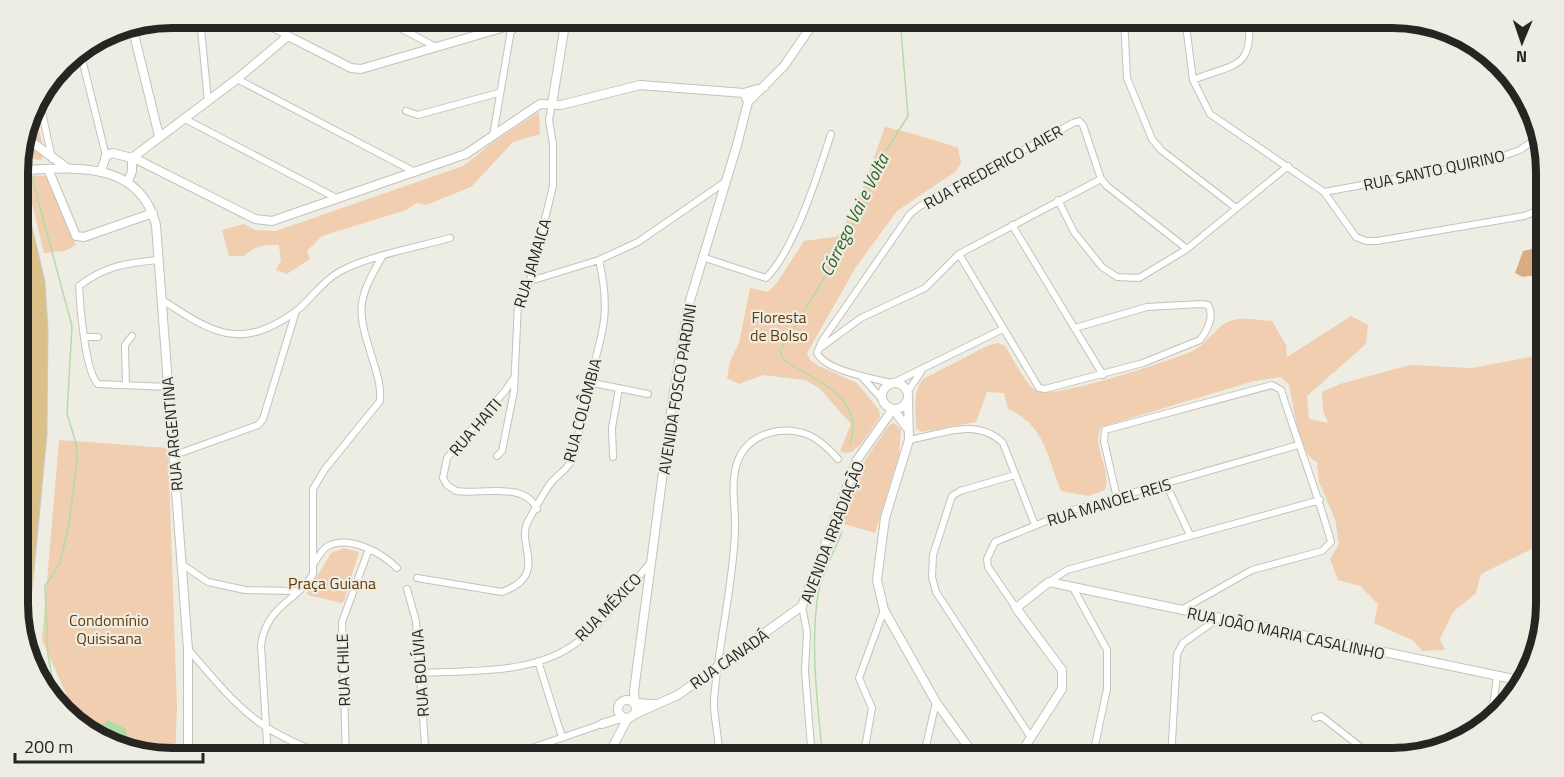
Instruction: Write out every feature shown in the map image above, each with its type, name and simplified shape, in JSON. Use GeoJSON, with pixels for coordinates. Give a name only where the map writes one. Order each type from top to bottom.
{"type":"FeatureCollection","features":[{"type":"Feature","properties":{"kind":"main road"},"geometry":{"type":"LineString","coordinates":[[28,580],[42,434],[43,329],[40,282],[29,235]]}},
{"type":"Feature","properties":{"kind":"main road"},"geometry":{"type":"LineString","coordinates":[[28,501],[36,354],[29,276]]}},
{"type":"Feature","properties":{"kind":"street"},"geometry":{"type":"LineString","coordinates":[[201,29],[208,102]]}},
{"type":"Feature","properties":{"kind":"street"},"geometry":{"type":"LineString","coordinates":[[274,29],[351,68],[361,69],[495,29]]}},
{"type":"Feature","properties":{"kind":"street"},"geometry":{"type":"LineString","coordinates":[[402,29],[436,47]]}},
{"type":"Feature","properties":{"kind":"street"},"geometry":{"type":"LineString","coordinates":[[493,136],[507,29]]}},
{"type":"Feature","properties":{"kind":"street"},"geometry":{"type":"LineString","coordinates":[[552,104],[565,29]]}},
{"type":"Feature","properties":{"kind":"street"},"geometry":{"type":"LineString","coordinates":[[744,93],[747,102],[764,87],[784,66],[809,29]]}},
{"type":"Feature","properties":{"kind":"street"},"geometry":{"type":"LineString","coordinates":[[1125,29],[1127,78],[1152,139],[1161,150],[1236,208]]}},
{"type":"Feature","properties":{"kind":"street"},"geometry":{"type":"LineString","coordinates":[[1186,29],[1193,80],[1210,114],[1324,192],[1356,237],[1366,241],[1524,216],[1536,211]]}},
{"type":"Feature","properties":{"kind":"street"},"geometry":{"type":"LineString","coordinates":[[1193,80],[1239,61],[1247,55],[1251,44],[1250,29]]}},
{"type":"Feature","properties":{"kind":"street"},"geometry":{"type":"LineString","coordinates":[[134,33],[159,136]]}},
{"type":"Feature","properties":{"kind":"street"},"geometry":{"type":"LineString","coordinates":[[132,158],[183,118],[208,102],[288,36]]}},
{"type":"Feature","properties":{"kind":"street"},"geometry":{"type":"LineString","coordinates":[[82,60],[106,156],[101,171]]}},
{"type":"Feature","properties":{"kind":"street"},"geometry":{"type":"LineString","coordinates":[[237,79],[413,171]]}},
{"type":"Feature","properties":{"kind":"street"},"geometry":{"type":"LineString","coordinates":[[106,156],[116,152],[132,158],[263,222],[277,220],[466,154],[540,104],[561,105],[640,85],[744,93],[764,87]]}},
{"type":"Feature","properties":{"kind":"street"},"geometry":{"type":"LineString","coordinates":[[406,111],[418,115],[498,93]]}},
{"type":"Feature","properties":{"kind":"street","name":"AVENIDA FOSCO PARDINI"},"geometry":{"type":"LineString","coordinates":[[628,717],[636,711],[634,691],[675,386],[688,307],[747,102]]}},
{"type":"Feature","properties":{"kind":"street","name":"RUA JAMAICA"},"geometry":{"type":"LineString","coordinates":[[497,456],[502,451],[514,391],[518,303],[530,281],[553,186],[553,144],[549,120],[552,104]]}},
{"type":"Feature","properties":{"kind":"street"},"geometry":{"type":"LineString","coordinates":[[42,111],[52,159]]}},
{"type":"Feature","properties":{"kind":"street"},"geometry":{"type":"LineString","coordinates":[[183,118],[338,199]]}},
{"type":"Feature","properties":{"kind":"street","name":"RUA FREDERICO LAIER"},"geometry":{"type":"LineString","coordinates":[[820,348],[822,341],[910,214],[920,206],[1079,122],[1083,124],[1101,179]]}},
{"type":"Feature","properties":{"kind":"street"},"geometry":{"type":"LineString","coordinates":[[702,256],[766,278],[780,260],[813,189],[831,134]]}},
{"type":"Feature","properties":{"kind":"street","name":"RUA SANTO QUIRINO"},"geometry":{"type":"LineString","coordinates":[[1324,192],[1483,163],[1520,150],[1532,141]]}},
{"type":"Feature","properties":{"kind":"street"},"geometry":{"type":"LineString","coordinates":[[32,144],[67,168]]}},
{"type":"Feature","properties":{"kind":"street"},"geometry":{"type":"LineString","coordinates":[[128,182],[132,171],[132,158]]}},
{"type":"Feature","properties":{"kind":"street"},"geometry":{"type":"LineString","coordinates":[[1058,200],[1074,232],[1102,267],[1117,277],[1126,279],[1149,274],[1187,249],[1288,166]]}},
{"type":"Feature","properties":{"kind":"street"},"geometry":{"type":"LineString","coordinates":[[29,168],[67,168],[101,171],[128,182],[145,198],[153,213],[84,237],[76,236],[48,169]]}},
{"type":"Feature","properties":{"kind":"street"},"geometry":{"type":"LineString","coordinates":[[968,748],[936,702],[884,610],[877,580],[885,518],[909,440],[908,395],[903,385],[860,375],[822,360],[817,353],[820,348],[861,318],[924,288],[959,254],[1101,179],[1187,249]]}},
{"type":"Feature","properties":{"kind":"street"},"geometry":{"type":"LineString","coordinates":[[530,281],[599,260],[638,242],[725,182]]}},
{"type":"Feature","properties":{"kind":"street","name":"RUA ARGENTINA"},"geometry":{"type":"LineString","coordinates":[[153,213],[183,565],[188,649],[188,748]]}},
{"type":"Feature","properties":{"kind":"street"},"geometry":{"type":"LineString","coordinates":[[1012,225],[1103,375]]}},
{"type":"Feature","properties":{"kind":"street"},"geometry":{"type":"LineString","coordinates":[[161,299],[203,327],[223,333],[265,330],[296,311],[317,289],[341,271],[381,257],[450,238]]}},
{"type":"Feature","properties":{"kind":"street"},"geometry":{"type":"LineString","coordinates":[[959,254],[1039,388],[1046,389],[1103,375],[1143,363],[1200,340],[1208,325],[1211,310],[1208,305],[1201,304],[1147,307],[1075,328]]}},
{"type":"Feature","properties":{"kind":"street"},"geometry":{"type":"LineString","coordinates":[[268,748],[261,645],[263,631],[272,616],[297,591],[308,584],[313,574],[313,489],[380,401],[381,387],[360,320],[365,285],[381,257]]}},
{"type":"Feature","properties":{"kind":"street"},"geometry":{"type":"LineString","coordinates":[[158,260],[122,263],[89,278],[79,286],[93,379],[98,384],[168,387]]}},
{"type":"Feature","properties":{"kind":"street","name":"RUA COLÔMBIA"},"geometry":{"type":"LineString","coordinates":[[417,578],[483,591],[502,592],[513,588],[522,580],[529,553],[525,535],[526,525],[550,483],[564,472],[573,458],[588,382],[606,316],[606,294],[599,260]]}},
{"type":"Feature","properties":{"kind":"street"},"geometry":{"type":"LineString","coordinates":[[175,455],[258,424],[263,419],[296,311]]}},
{"type":"Feature","properties":{"kind":"street"},"geometry":{"type":"LineString","coordinates":[[887,404],[885,387],[1003,329]]}},
{"type":"Feature","properties":{"kind":"street"},"geometry":{"type":"LineString","coordinates":[[126,385],[125,345],[132,336]]}},
{"type":"Feature","properties":{"kind":"street"},"geometry":{"type":"LineString","coordinates":[[85,337],[98,337]]}},
{"type":"Feature","properties":{"kind":"street"},"geometry":{"type":"LineString","coordinates":[[887,404],[900,408],[921,371]]}},
{"type":"Feature","properties":{"kind":"street"},"geometry":{"type":"LineString","coordinates":[[860,375],[908,429]]}},
{"type":"Feature","properties":{"kind":"street","name":"RUA HAITI"},"geometry":{"type":"LineString","coordinates":[[514,378],[499,400],[447,458],[443,478],[447,485],[456,491],[522,493],[534,501],[537,508]]}},
{"type":"Feature","properties":{"kind":"street"},"geometry":{"type":"LineString","coordinates":[[588,382],[648,394]]}},
{"type":"Feature","properties":{"kind":"street"},"geometry":{"type":"LineString","coordinates":[[1117,498],[1103,434],[1108,428],[1272,386],[1281,390],[1298,445],[1320,500],[1331,542],[1322,552],[1252,570],[1181,610]]}},
{"type":"Feature","properties":{"kind":"street"},"geometry":{"type":"LineString","coordinates":[[613,458],[612,428],[619,388]]}},
{"type":"Feature","properties":{"kind":"street","name":"AVENIDA IRRADIAÇÃO"},"geometry":{"type":"LineString","coordinates":[[811,748],[805,671],[807,632],[802,606],[857,460],[885,419],[887,404]]}},
{"type":"Feature","properties":{"kind":"street"},"geometry":{"type":"LineString","coordinates":[[909,440],[975,427],[987,431],[1004,443],[1035,525]]}},
{"type":"Feature","properties":{"kind":"street"},"geometry":{"type":"LineString","coordinates":[[719,748],[714,703],[735,532],[734,475],[742,452],[758,437],[782,430],[807,434],[819,441],[838,459]]}},
{"type":"Feature","properties":{"kind":"street","name":"RUA MANOEL REIS"},"geometry":{"type":"LineString","coordinates":[[1023,748],[1062,689],[1062,670],[988,567],[987,559],[995,542],[1073,510],[1298,445]]}},
{"type":"Feature","properties":{"kind":"street"},"geometry":{"type":"LineString","coordinates":[[1015,475],[960,491],[952,496],[933,555],[932,577],[943,606],[1030,736]]}},
{"type":"Feature","properties":{"kind":"street"},"geometry":{"type":"LineString","coordinates":[[1166,484],[1190,535]]}},
{"type":"Feature","properties":{"kind":"street"},"geometry":{"type":"LineString","coordinates":[[1016,608],[1067,570],[1320,500]]}},
{"type":"Feature","properties":{"kind":"street"},"geometry":{"type":"LineString","coordinates":[[314,564],[326,546],[336,543],[369,549],[384,555],[397,568]]}},
{"type":"Feature","properties":{"kind":"street","name":"RUA CHILE"},"geometry":{"type":"LineString","coordinates":[[346,748],[342,622],[369,549]]}},
{"type":"Feature","properties":{"kind":"street","name":"RUA MÉXICO"},"geometry":{"type":"LineString","coordinates":[[421,673],[512,668],[538,661],[580,640],[652,561]]}},
{"type":"Feature","properties":{"kind":"street"},"geometry":{"type":"LineString","coordinates":[[183,565],[208,582],[245,590],[297,591]]}},
{"type":"Feature","properties":{"kind":"street","name":"RUA JOÃO MARIA CASALINHO"},"geometry":{"type":"LineString","coordinates":[[1049,582],[1514,680]]}},
{"type":"Feature","properties":{"kind":"street"},"geometry":{"type":"LineString","coordinates":[[1072,586],[1107,651],[1107,689],[1094,748]]}},
{"type":"Feature","properties":{"kind":"street","name":"RUA BOLÍVIA"},"geometry":{"type":"LineString","coordinates":[[407,589],[416,621],[425,748]]}},
{"type":"Feature","properties":{"kind":"street","name":"RUA CANADÁ"},"geometry":{"type":"LineString","coordinates":[[602,724],[628,717],[653,704],[678,695],[802,606]]}},
{"type":"Feature","properties":{"kind":"street"},"geometry":{"type":"LineString","coordinates":[[865,748],[872,708],[859,678],[884,610]]}},
{"type":"Feature","properties":{"kind":"street"},"geometry":{"type":"LineString","coordinates":[[1172,748],[1177,654],[1183,643],[1219,618]]}},
{"type":"Feature","properties":{"kind":"street"},"geometry":{"type":"LineString","coordinates":[[188,649],[246,714],[267,730],[304,748]]}},
{"type":"Feature","properties":{"kind":"street"},"geometry":{"type":"LineString","coordinates":[[538,661],[562,737]]}},
{"type":"Feature","properties":{"kind":"street"},"geometry":{"type":"LineString","coordinates":[[1493,706],[1497,677]]}},
{"type":"Feature","properties":{"kind":"street"},"geometry":{"type":"LineString","coordinates":[[531,748],[602,724],[634,691]]}},
{"type":"Feature","properties":{"kind":"street"},"geometry":{"type":"LineString","coordinates":[[624,700],[653,704]]}},
{"type":"Feature","properties":{"kind":"street"},"geometry":{"type":"LineString","coordinates":[[926,748],[936,702]]}},
{"type":"Feature","properties":{"kind":"street"},"geometry":{"type":"LineString","coordinates":[[612,748],[628,717],[618,708]]}},
{"type":"Feature","properties":{"kind":"street"},"geometry":{"type":"LineString","coordinates":[[1315,718],[1321,716],[1361,748]]}},
{"type":"Feature","properties":{"kind":"green space"},"geometry":{"type":"Polygon","coordinates":[[[539,112],[540,134],[513,142],[471,187],[426,205],[417,203],[406,210],[322,236],[307,251],[310,259],[287,274],[276,270],[281,261],[279,245],[260,246],[244,256],[229,256],[222,230],[244,224],[255,230],[276,231],[463,166],[496,140],[539,112]]]}},
{"type":"Feature","properties":{"kind":"green space"},"geometry":{"type":"Polygon","coordinates":[[[37,123],[45,154],[41,160],[29,159],[37,123]]]}},
{"type":"Feature","properties":{"kind":"green space","name":"Floresta de Bolso"},"geometry":{"type":"Polygon","coordinates":[[[885,127],[958,148],[961,163],[955,172],[897,211],[856,267],[807,353],[810,360],[819,366],[857,383],[879,410],[880,417],[861,444],[852,452],[845,453],[840,451],[851,424],[819,388],[805,380],[763,375],[739,384],[727,378],[730,361],[739,343],[750,288],[768,292],[776,284],[804,241],[835,237],[841,234],[865,183],[885,127]]]}},
{"type":"Feature","properties":{"kind":"green space"},"geometry":{"type":"Polygon","coordinates":[[[29,175],[47,176],[76,245],[65,251],[44,253],[29,191],[29,175]]]}},
{"type":"Feature","properties":{"kind":"green space"},"geometry":{"type":"Polygon","coordinates":[[[1351,316],[1368,325],[1366,344],[1307,396],[1309,419],[1328,423],[1323,411],[1322,392],[1340,384],[1410,365],[1472,368],[1536,356],[1536,547],[1481,574],[1476,593],[1453,612],[1440,639],[1445,650],[1422,651],[1414,641],[1374,623],[1378,604],[1360,586],[1338,580],[1330,559],[1339,544],[1335,519],[1319,482],[1317,462],[1311,458],[1301,440],[1289,385],[1281,377],[1254,381],[1101,427],[1098,442],[1106,474],[1105,490],[1089,496],[1061,491],[1043,442],[1030,423],[1008,409],[1004,393],[987,392],[976,422],[921,432],[916,428],[916,397],[923,379],[989,345],[998,343],[1005,346],[1033,389],[1048,392],[1088,385],[1191,352],[1220,327],[1238,319],[1272,321],[1286,345],[1287,357],[1351,316]]]}},
{"type":"Feature","properties":{"kind":"green space"},"geometry":{"type":"Polygon","coordinates":[[[894,423],[901,429],[899,455],[875,533],[841,523],[862,465],[889,425],[894,423]]]}},
{"type":"Feature","properties":{"kind":"green space","name":"Condomínio Quisisana"},"geometry":{"type":"Polygon","coordinates":[[[59,440],[168,448],[177,706],[175,748],[154,747],[126,741],[109,734],[78,713],[66,701],[66,694],[42,640],[59,440]]]}},
{"type":"Feature","properties":{"kind":"green space","name":"Praça Guiana"},"geometry":{"type":"Polygon","coordinates":[[[344,548],[359,552],[344,601],[341,603],[308,595],[307,593],[331,553],[344,548]]]}},
{"type":"Feature","properties":{"kind":"shaded area"},"geometry":{"type":"Polygon","coordinates":[[[1536,248],[1536,275],[1523,277],[1515,273],[1523,251],[1536,248]]]}},
{"type":"Feature","properties":{"kind":"shaded area"},"geometry":{"type":"Polygon","coordinates":[[[108,720],[126,729],[127,741],[109,734],[99,728],[108,720]]]}},
{"type":"Feature","properties":{"kind":"waterway","name":"Córrego Vai e Volta"},"geometry":{"type":"LineString","coordinates":[[850,444],[853,428],[851,415],[845,403],[836,393],[787,362],[780,351],[844,245],[884,154],[908,116],[901,29]]}},
{"type":"Feature","properties":{"kind":"waterway"},"geometry":{"type":"LineString","coordinates":[[31,174],[72,326],[67,414],[76,443],[77,460],[69,524],[60,563],[45,586],[48,655],[54,686]]}},
{"type":"Feature","properties":{"kind":"waterway"},"geometry":{"type":"LineString","coordinates":[[822,748],[815,675],[815,619],[821,583],[842,532]]}}]}
